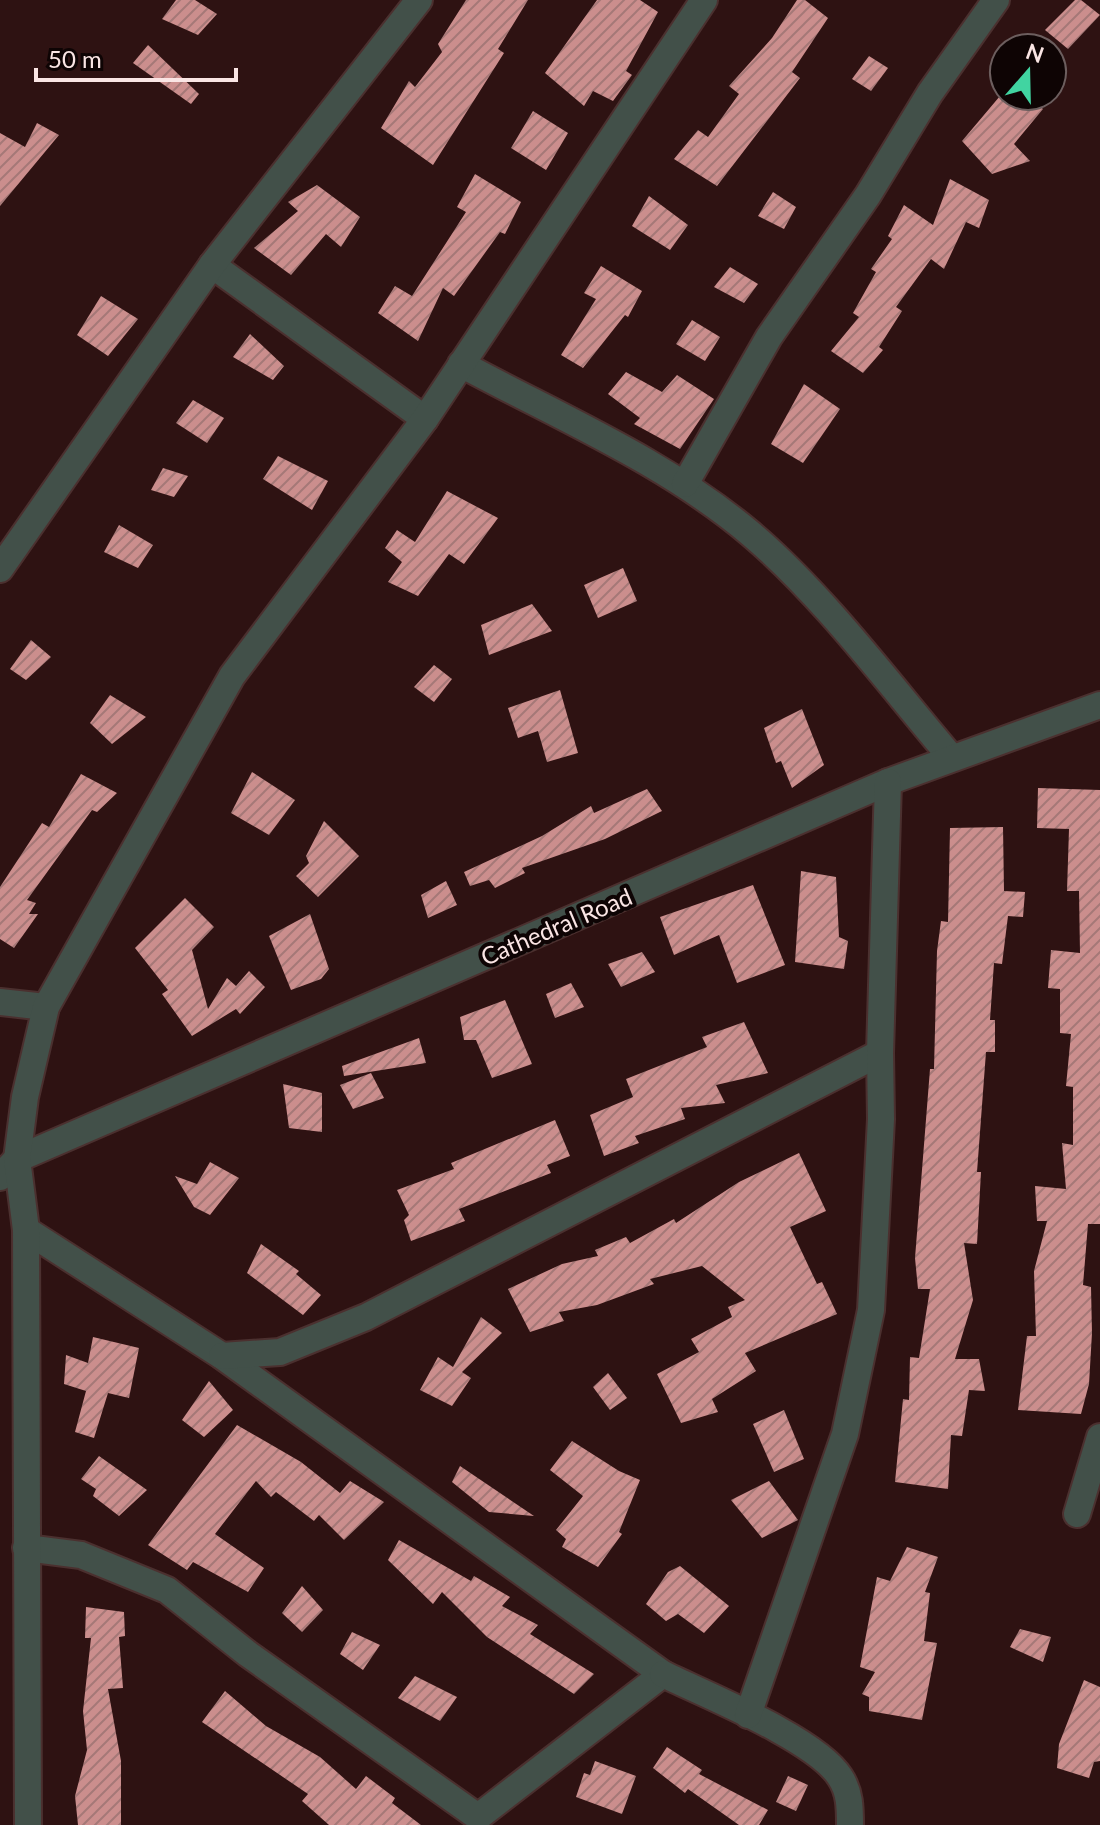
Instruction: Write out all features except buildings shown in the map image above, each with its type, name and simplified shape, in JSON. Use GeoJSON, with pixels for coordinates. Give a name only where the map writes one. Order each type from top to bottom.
{"type":"FeatureCollection","features":[{"type":"Feature","properties":{"kind":"street"},"geometry":{"type":"LineString","coordinates":[[0,569],[212,265],[419,0]]}},
{"type":"Feature","properties":{"kind":"street"},"geometry":{"type":"LineString","coordinates":[[28,1825],[26,1230],[9,1168],[46,1007],[232,676],[425,419],[704,0]]}},
{"type":"Feature","properties":{"kind":"street"},"geometry":{"type":"LineString","coordinates":[[685,484],[769,337],[868,195],[930,93],[996,0]]}},
{"type":"Feature","properties":{"kind":"street"},"geometry":{"type":"LineString","coordinates":[[212,265],[425,419]]}},
{"type":"Feature","properties":{"kind":"street"},"geometry":{"type":"LineString","coordinates":[[461,364],[685,484],[752,535],[825,611],[951,757]]}},
{"type":"Feature","properties":{"kind":"street","name":"Cathedral Road"},"geometry":{"type":"LineString","coordinates":[[9,1168],[888,782],[1100,705]]}},
{"type":"Feature","properties":{"kind":"street"},"geometry":{"type":"LineString","coordinates":[[748,1715],[845,1434],[871,1310],[881,1119],[888,782]]}},
{"type":"Feature","properties":{"kind":"street"},"geometry":{"type":"LineString","coordinates":[[0,1002],[46,1007]]}},
{"type":"Feature","properties":{"kind":"street"},"geometry":{"type":"LineString","coordinates":[[222,1356],[280,1352],[366,1317],[880,1053]]}},
{"type":"Feature","properties":{"kind":"street"},"geometry":{"type":"LineString","coordinates":[[26,1230],[222,1356],[663,1674],[748,1715],[814,1753],[840,1776],[849,1797],[850,1825]]}},
{"type":"Feature","properties":{"kind":"street"},"geometry":{"type":"LineString","coordinates":[[1077,1514],[1100,1437]]}},
{"type":"Feature","properties":{"kind":"street"},"geometry":{"type":"LineString","coordinates":[[26,1548],[81,1555],[167,1590],[248,1654],[476,1821],[663,1674]]}}]}
